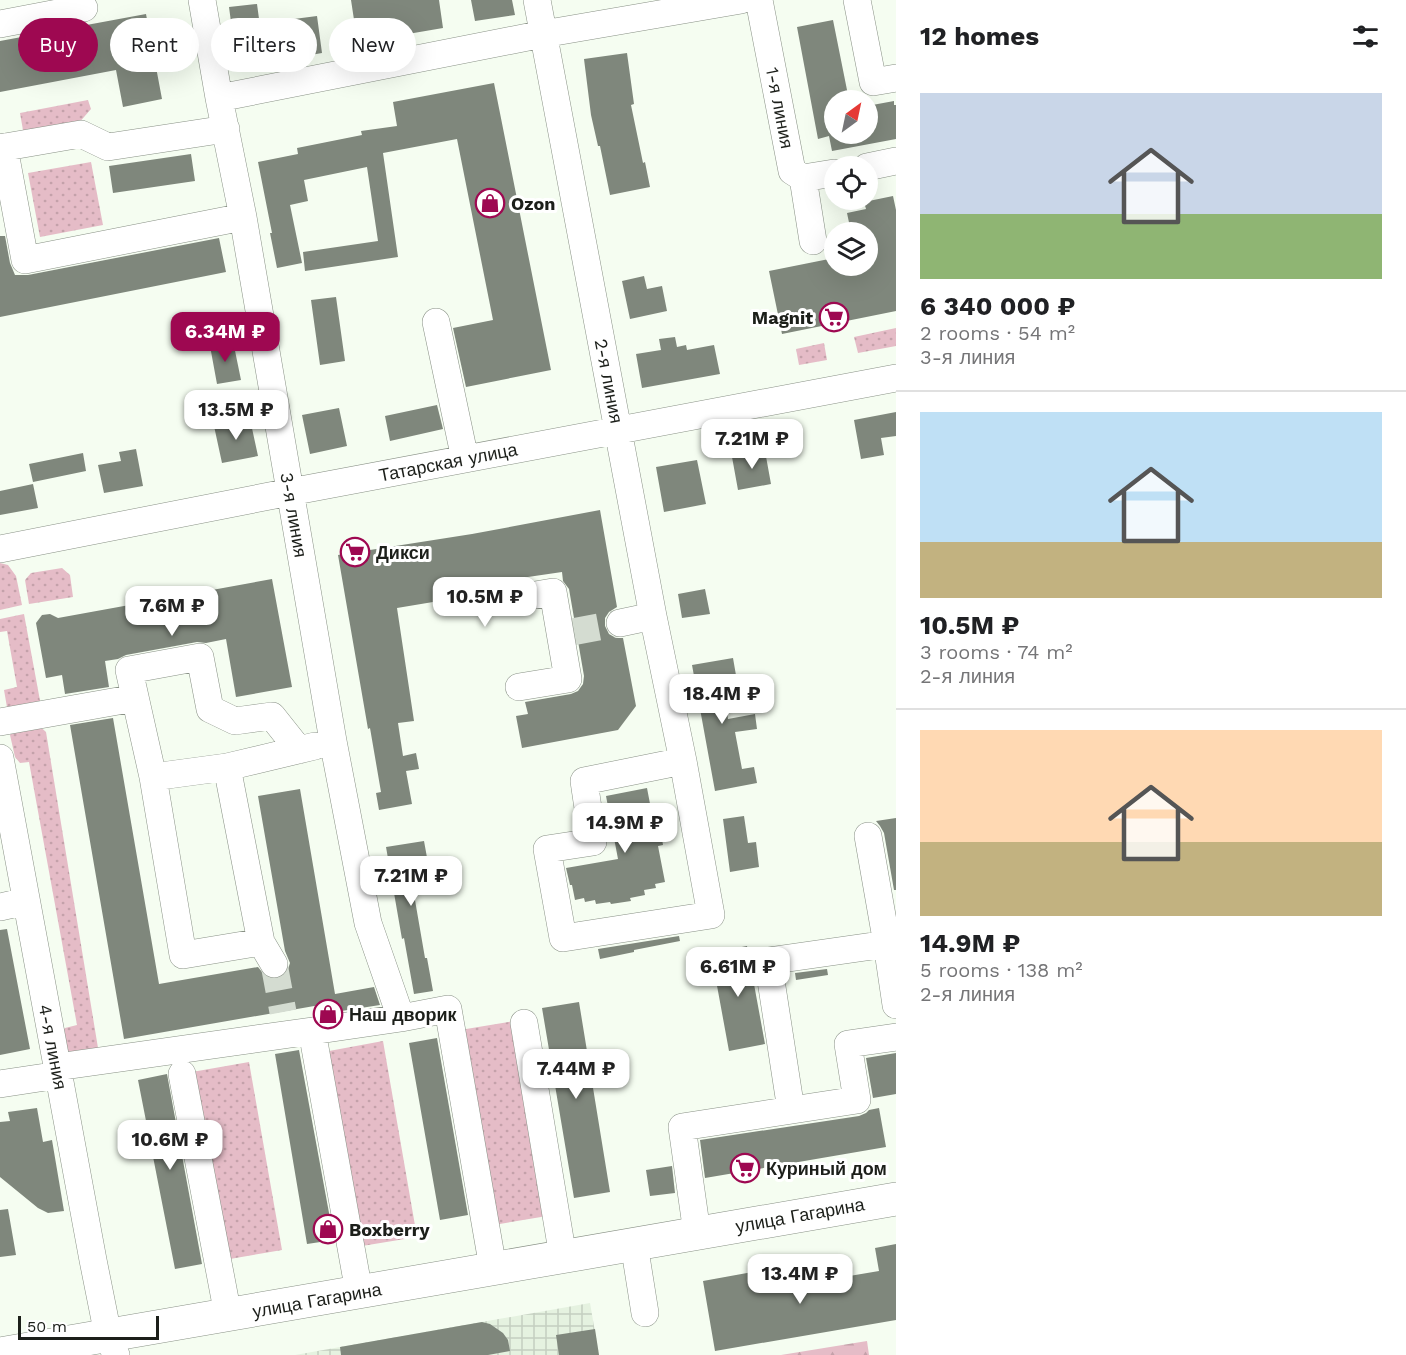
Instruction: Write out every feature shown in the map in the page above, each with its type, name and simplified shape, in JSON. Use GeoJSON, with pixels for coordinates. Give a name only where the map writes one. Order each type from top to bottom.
{"type":"FeatureCollection","features":[{"type":"Feature","properties":{"kind":"main road","name":"улица Гагарина"},"geometry":{"type":"LineString","coordinates":[[108,1351],[228,1315],[563,1257],[635,1252],[697,1233],[896,1199]]}},
{"type":"Feature","properties":{"kind":"main road","name":"улица Гагарина"},"geometry":{"type":"LineString","coordinates":[[0,1354],[108,1351],[635,1252],[896,1218]]}},
{"type":"Feature","properties":{"kind":"street","name":"3-я линия"},"geometry":{"type":"LineString","coordinates":[[202,0],[243,217],[333,741],[368,923],[401,1018]]}},
{"type":"Feature","properties":{"kind":"street","name":"2-я линия"},"geometry":{"type":"LineString","coordinates":[[537,0],[653,616],[683,761],[711,915],[563,938],[548,849],[592,842],[584,781],[683,761]]}},
{"type":"Feature","properties":{"kind":"street"},"geometry":{"type":"LineString","coordinates":[[219,98],[543,34],[741,0]]}},
{"type":"Feature","properties":{"kind":"street","name":"1-я линия"},"geometry":{"type":"LineString","coordinates":[[759,0],[792,171],[803,178]]}},
{"type":"Feature","properties":{"kind":"street"},"geometry":{"type":"LineString","coordinates":[[857,0],[873,82],[896,78]]}},
{"type":"Feature","properties":{"kind":"street"},"geometry":{"type":"LineString","coordinates":[[0,24],[84,8]]}},
{"type":"Feature","properties":{"kind":"street"},"geometry":{"type":"LineString","coordinates":[[226,129],[108,147],[81,134],[2,148],[26,260],[243,217]]}},
{"type":"Feature","properties":{"kind":"street"},"geometry":{"type":"LineString","coordinates":[[878,165],[896,162]]}},
{"type":"Feature","properties":{"kind":"street"},"geometry":{"type":"LineString","coordinates":[[813,241],[803,178],[824,175]]}},
{"type":"Feature","properties":{"kind":"street"},"geometry":{"type":"LineString","coordinates":[[436,322],[465,459]]}},
{"type":"Feature","properties":{"kind":"street","name":"Татарская улица"},"geometry":{"type":"LineString","coordinates":[[0,549],[896,378]]}},
{"type":"Feature","properties":{"kind":"street"},"geometry":{"type":"LineString","coordinates":[[506,600],[553,592],[566,633],[568,679],[519,687]]}},
{"type":"Feature","properties":{"kind":"street"},"geometry":{"type":"LineString","coordinates":[[620,623],[653,616]]}},
{"type":"Feature","properties":{"kind":"street"},"geometry":{"type":"LineString","coordinates":[[227,766],[268,953],[183,955],[153,777],[129,670],[200,657],[210,709],[235,721],[272,716],[299,750]]}},
{"type":"Feature","properties":{"kind":"street"},"geometry":{"type":"LineString","coordinates":[[0,722],[135,698]]}},
{"type":"Feature","properties":{"kind":"street"},"geometry":{"type":"LineString","coordinates":[[153,777],[227,766],[333,741]]}},
{"type":"Feature","properties":{"kind":"street","name":"4-я линия"},"geometry":{"type":"LineString","coordinates":[[0,758],[3,794],[26,901],[108,1351]]}},
{"type":"Feature","properties":{"kind":"street"},"geometry":{"type":"LineString","coordinates":[[868,836],[896,1005]]}},
{"type":"Feature","properties":{"kind":"street"},"geometry":{"type":"LineString","coordinates":[[0,907],[26,901]]}},
{"type":"Feature","properties":{"kind":"street"},"geometry":{"type":"LineString","coordinates":[[791,1110],[768,961],[887,944]]}},
{"type":"Feature","properties":{"kind":"street"},"geometry":{"type":"LineString","coordinates":[[0,1084],[294,1026],[401,1018],[448,1009],[493,1268]]}},
{"type":"Feature","properties":{"kind":"street"},"geometry":{"type":"LineString","coordinates":[[524,1023],[563,1257]]}},
{"type":"Feature","properties":{"kind":"street"},"geometry":{"type":"LineString","coordinates":[[294,1026],[359,1292]]}},
{"type":"Feature","properties":{"kind":"street"},"geometry":{"type":"LineString","coordinates":[[697,1233],[682,1127],[857,1100],[848,1044],[896,1037]]}},
{"type":"Feature","properties":{"kind":"street"},"geometry":{"type":"LineString","coordinates":[[182,1074],[228,1315]]}},
{"type":"Feature","properties":{"kind":"street"},"geometry":{"type":"LineString","coordinates":[[635,1252],[645,1313]]}},
{"type":"Feature","properties":{"kind":"shaded area"},"geometry":{"type":"Polygon","coordinates":[[[590,1303],[599,1355],[295,1355],[590,1303]]]}},
{"type":"Feature","properties":{"kind":"green space"},"geometry":{"type":"Polygon","coordinates":[[[88,100],[91,109],[78,124],[24,136],[20,113],[88,100]]]}},
{"type":"Feature","properties":{"kind":"green space"},"geometry":{"type":"Polygon","coordinates":[[[91,162],[103,225],[40,237],[28,173],[91,162]]]}},
{"type":"Feature","properties":{"kind":"green space"},"geometry":{"type":"Polygon","coordinates":[[[896,328],[896,346],[858,353],[854,337],[896,328]]]}},
{"type":"Feature","properties":{"kind":"green space"},"geometry":{"type":"Polygon","coordinates":[[[824,343],[827,360],[799,365],[796,349],[824,343]]]}},
{"type":"Feature","properties":{"kind":"green space"},"geometry":{"type":"Polygon","coordinates":[[[0,563],[8,565],[16,576],[22,605],[0,610],[0,563]]]}},
{"type":"Feature","properties":{"kind":"green space"},"geometry":{"type":"Polygon","coordinates":[[[62,568],[70,575],[73,597],[29,604],[25,580],[31,573],[62,568]]]}},
{"type":"Feature","properties":{"kind":"green space"},"geometry":{"type":"Polygon","coordinates":[[[24,614],[41,706],[8,713],[4,690],[17,687],[7,631],[0,632],[0,619],[24,614]]]}},
{"type":"Feature","properties":{"kind":"green space"},"geometry":{"type":"Polygon","coordinates":[[[37,724],[46,732],[98,1048],[70,1058],[60,1034],[65,1028],[77,1025],[29,762],[20,763],[15,757],[10,735],[17,727],[37,724]]]}},
{"type":"Feature","properties":{"kind":"green space"},"geometry":{"type":"Polygon","coordinates":[[[514,1021],[547,1216],[488,1226],[454,1031],[514,1021]]]}},
{"type":"Feature","properties":{"kind":"green space"},"geometry":{"type":"Polygon","coordinates":[[[383,1041],[417,1237],[362,1246],[329,1051],[383,1041]]]}},
{"type":"Feature","properties":{"kind":"green space"},"geometry":{"type":"Polygon","coordinates":[[[249,1062],[282,1250],[224,1260],[192,1072],[249,1062]]]}},
{"type":"Feature","properties":{"kind":"green space"},"geometry":{"type":"Polygon","coordinates":[[[867,1341],[869,1355],[781,1355],[867,1341]]]}},
{"type":"Feature","properties":{"kind":"building"},"geometry":{"type":"Polygon","coordinates":[[[351,0],[439,0],[443,28],[416,33],[416,18],[354,18],[351,0]]]}},
{"type":"Feature","properties":{"kind":"building"},"geometry":{"type":"Polygon","coordinates":[[[471,0],[512,0],[515,15],[475,21],[471,0]]]}},
{"type":"Feature","properties":{"kind":"building"},"geometry":{"type":"Polygon","coordinates":[[[257,4],[259,18],[230,18],[229,7],[257,4]]]}},
{"type":"Feature","properties":{"kind":"building"},"geometry":{"type":"Polygon","coordinates":[[[146,14],[147,18],[124,18],[146,14]]]}},
{"type":"Feature","properties":{"kind":"building"},"geometry":{"type":"Polygon","coordinates":[[[317,16],[322,53],[317,54],[317,18],[302,18],[317,16]]]}},
{"type":"Feature","properties":{"kind":"building"},"geometry":{"type":"Polygon","coordinates":[[[833,20],[847,90],[824,90],[824,137],[818,139],[797,27],[833,20]]]}},
{"type":"Feature","properties":{"kind":"building"},"geometry":{"type":"Polygon","coordinates":[[[110,21],[110,71],[0,92],[0,41],[18,38],[18,72],[98,72],[98,23],[110,21]]]}},
{"type":"Feature","properties":{"kind":"building"},"geometry":{"type":"Polygon","coordinates":[[[627,53],[634,104],[631,105],[650,187],[610,195],[591,115],[584,59],[627,53]]]}},
{"type":"Feature","properties":{"kind":"building"},"geometry":{"type":"Polygon","coordinates":[[[116,72],[157,72],[162,99],[123,107],[116,72]]]}},
{"type":"Feature","properties":{"kind":"building"},"geometry":{"type":"Polygon","coordinates":[[[494,83],[551,370],[466,387],[453,328],[493,320],[457,139],[383,153],[398,257],[305,271],[303,252],[378,241],[367,167],[304,180],[308,201],[290,205],[302,263],[277,268],[258,162],[298,154],[297,148],[362,135],[361,131],[397,126],[393,102],[494,83]]]}},
{"type":"Feature","properties":{"kind":"building"},"geometry":{"type":"Polygon","coordinates":[[[894,101],[896,139],[878,142],[878,104],[894,101]]]}},
{"type":"Feature","properties":{"kind":"building"},"geometry":{"type":"Polygon","coordinates":[[[831,144],[869,144],[832,151],[831,144]]]}},
{"type":"Feature","properties":{"kind":"building"},"geometry":{"type":"Polygon","coordinates":[[[191,154],[195,181],[113,193],[109,166],[191,154]]]}},
{"type":"Feature","properties":{"kind":"building"},"geometry":{"type":"Polygon","coordinates":[[[893,196],[896,210],[896,311],[782,334],[769,271],[824,260],[824,276],[878,276],[878,222],[849,222],[847,213],[878,210],[878,199],[893,196]]]}},
{"type":"Feature","properties":{"kind":"building"},"geometry":{"type":"Polygon","coordinates":[[[0,236],[5,236],[10,263],[15,275],[28,275],[219,238],[226,272],[0,317],[0,236]]]}},
{"type":"Feature","properties":{"kind":"building"},"geometry":{"type":"Polygon","coordinates":[[[644,276],[647,289],[662,286],[667,311],[630,319],[622,281],[644,276]]]}},
{"type":"Feature","properties":{"kind":"building"},"geometry":{"type":"Polygon","coordinates":[[[336,297],[345,361],[320,365],[311,300],[336,297]]]}},
{"type":"Feature","properties":{"kind":"building"},"geometry":{"type":"Polygon","coordinates":[[[675,337],[677,347],[686,345],[687,350],[714,345],[720,374],[642,388],[636,354],[661,350],[659,339],[675,337]]]}},
{"type":"Feature","properties":{"kind":"building"},"geometry":{"type":"Polygon","coordinates":[[[233,341],[241,380],[217,384],[210,346],[233,341]]]}},
{"type":"Feature","properties":{"kind":"building"},"geometry":{"type":"Polygon","coordinates":[[[437,405],[443,429],[390,441],[385,416],[437,405]]]}},
{"type":"Feature","properties":{"kind":"building"},"geometry":{"type":"Polygon","coordinates":[[[339,408],[347,446],[310,454],[302,415],[339,408]]]}},
{"type":"Feature","properties":{"kind":"building"},"geometry":{"type":"Polygon","coordinates":[[[896,412],[896,436],[881,438],[884,455],[861,459],[854,420],[896,412]]]}},
{"type":"Feature","properties":{"kind":"building"},"geometry":{"type":"Polygon","coordinates":[[[250,419],[258,456],[222,463],[214,426],[250,419]]]}},
{"type":"Feature","properties":{"kind":"building"},"geometry":{"type":"Polygon","coordinates":[[[136,449],[143,486],[104,493],[98,465],[121,461],[119,452],[136,449]]]}},
{"type":"Feature","properties":{"kind":"building"},"geometry":{"type":"Polygon","coordinates":[[[765,451],[771,484],[738,490],[732,457],[765,451]]]}},
{"type":"Feature","properties":{"kind":"building"},"geometry":{"type":"Polygon","coordinates":[[[83,453],[86,471],[33,482],[29,464],[83,453]]]}},
{"type":"Feature","properties":{"kind":"building"},"geometry":{"type":"Polygon","coordinates":[[[697,460],[706,504],[664,512],[656,467],[697,460]]]}},
{"type":"Feature","properties":{"kind":"building"},"geometry":{"type":"Polygon","coordinates":[[[33,484],[38,508],[0,515],[0,491],[33,484]]]}},
{"type":"Feature","properties":{"kind":"building"},"geometry":{"type":"Polygon","coordinates":[[[600,510],[617,607],[605,618],[605,626],[609,634],[616,638],[623,638],[636,706],[618,730],[522,748],[516,716],[528,714],[525,702],[571,694],[578,691],[583,684],[584,676],[569,589],[563,581],[562,572],[521,578],[522,581],[503,585],[493,592],[397,608],[414,721],[398,723],[403,756],[416,753],[419,769],[406,771],[412,804],[379,810],[376,793],[381,792],[338,555],[472,534],[600,510]]]}},
{"type":"Feature","properties":{"kind":"building"},"geometry":{"type":"Polygon","coordinates":[[[272,579],[292,687],[236,697],[226,639],[206,643],[197,642],[105,661],[109,687],[65,694],[62,675],[46,678],[36,623],[42,615],[50,614],[58,618],[272,579]]]}},
{"type":"Feature","properties":{"kind":"building"},"geometry":{"type":"Polygon","coordinates":[[[705,589],[710,614],[682,618],[678,594],[705,589]]]}},
{"type":"Feature","properties":{"kind":"building"},"geometry":{"type":"Polygon","coordinates":[[[733,658],[737,681],[723,684],[728,719],[755,714],[757,729],[735,732],[742,769],[754,767],[757,783],[715,791],[692,665],[733,658]]]}},
{"type":"Feature","properties":{"kind":"building"},"geometry":{"type":"Polygon","coordinates":[[[113,718],[159,984],[258,967],[266,977],[274,980],[281,978],[287,972],[290,963],[285,951],[258,796],[300,789],[335,994],[374,987],[380,1005],[322,1014],[320,1005],[124,1039],[70,725],[113,718]]]}},
{"type":"Feature","properties":{"kind":"building"},"geometry":{"type":"Polygon","coordinates":[[[647,788],[651,809],[657,808],[663,845],[658,846],[665,882],[655,884],[656,888],[644,890],[645,895],[630,898],[631,901],[596,904],[595,900],[585,902],[584,898],[575,900],[566,868],[618,859],[606,796],[647,788]]]}},
{"type":"Feature","properties":{"kind":"building"},"geometry":{"type":"Polygon","coordinates":[[[744,816],[748,843],[756,842],[759,867],[730,872],[723,819],[744,816]]]}},
{"type":"Feature","properties":{"kind":"building"},"geometry":{"type":"Polygon","coordinates":[[[896,818],[896,890],[894,890],[884,833],[876,821],[896,818]]]}},
{"type":"Feature","properties":{"kind":"building"},"geometry":{"type":"Polygon","coordinates":[[[424,841],[430,874],[411,877],[433,991],[414,994],[386,847],[424,841]]]}},
{"type":"Feature","properties":{"kind":"building"},"geometry":{"type":"Polygon","coordinates":[[[7,929],[30,1049],[0,1055],[0,930],[7,929]]]}},
{"type":"Feature","properties":{"kind":"building"},"geometry":{"type":"Polygon","coordinates":[[[679,936],[680,941],[600,959],[598,949],[679,936]]]}},
{"type":"Feature","properties":{"kind":"building"},"geometry":{"type":"Polygon","coordinates":[[[747,946],[765,1044],[729,1051],[711,953],[747,946]]]}},
{"type":"Feature","properties":{"kind":"building"},"geometry":{"type":"Polygon","coordinates":[[[827,969],[828,975],[796,980],[795,973],[827,969]]]}},
{"type":"Feature","properties":{"kind":"building"},"geometry":{"type":"Polygon","coordinates":[[[579,1002],[610,1192],[574,1198],[542,1008],[579,1002]]]}},
{"type":"Feature","properties":{"kind":"building"},"geometry":{"type":"Polygon","coordinates":[[[437,1038],[468,1215],[440,1220],[409,1043],[437,1038]]]}},
{"type":"Feature","properties":{"kind":"building"},"geometry":{"type":"Polygon","coordinates":[[[299,1050],[334,1240],[307,1244],[275,1054],[299,1050]]]}},
{"type":"Feature","properties":{"kind":"building"},"geometry":{"type":"Polygon","coordinates":[[[896,1053],[896,1094],[873,1098],[866,1058],[896,1053]]]}},
{"type":"Feature","properties":{"kind":"building"},"geometry":{"type":"Polygon","coordinates":[[[167,1074],[202,1264],[175,1269],[138,1080],[167,1074]]]}},
{"type":"Feature","properties":{"kind":"building"},"geometry":{"type":"Polygon","coordinates":[[[37,1108],[43,1142],[52,1140],[64,1211],[48,1213],[38,1208],[0,1177],[0,1122],[10,1121],[8,1112],[37,1108]]]}},
{"type":"Feature","properties":{"kind":"building"},"geometry":{"type":"Polygon","coordinates":[[[879,1108],[886,1147],[705,1178],[700,1140],[859,1116],[869,1110],[879,1108]]]}},
{"type":"Feature","properties":{"kind":"building"},"geometry":{"type":"Polygon","coordinates":[[[672,1166],[675,1193],[650,1196],[646,1170],[672,1166]]]}},
{"type":"Feature","properties":{"kind":"building"},"geometry":{"type":"Polygon","coordinates":[[[8,1209],[16,1255],[0,1257],[0,1210],[8,1209]]]}},
{"type":"Feature","properties":{"kind":"building"},"geometry":{"type":"Polygon","coordinates":[[[896,1244],[896,1320],[715,1351],[703,1281],[758,1271],[761,1291],[879,1271],[875,1248],[896,1244]]]}},
{"type":"Feature","properties":{"kind":"building"},"geometry":{"type":"Polygon","coordinates":[[[482,1322],[490,1324],[503,1333],[508,1340],[510,1351],[488,1355],[341,1355],[340,1347],[482,1322]]]}},
{"type":"Feature","properties":{"kind":"building"},"geometry":{"type":"Polygon","coordinates":[[[595,1329],[599,1355],[559,1355],[556,1335],[595,1329]]]}},
{"type":"Feature","properties":{"kind":"tunnel"},"geometry":{"type":"LineString","coordinates":[[572,632],[620,623]]}},
{"type":"Feature","properties":{"kind":"tunnel"},"geometry":{"type":"LineString","coordinates":[[274,964],[283,1012]]}},
{"type":"Feature","properties":{"kind":"place","name":"Ozon"},"geometry":{"type":"Point","coordinates":[490,203]}},
{"type":"Feature","properties":{"kind":"place","name":"Magnit"},"geometry":{"type":"Point","coordinates":[834,317]}},
{"type":"Feature","properties":{"kind":"place","name":"Дикси"},"geometry":{"type":"Point","coordinates":[355,552]}},
{"type":"Feature","properties":{"kind":"place","name":"Наш дворик"},"geometry":{"type":"Point","coordinates":[328,1014]}},
{"type":"Feature","properties":{"kind":"place","name":"Куриный дом"},"geometry":{"type":"Point","coordinates":[745,1168]}},
{"type":"Feature","properties":{"kind":"place","name":"Boxberry"},"geometry":{"type":"Point","coordinates":[328,1229]}}]}
